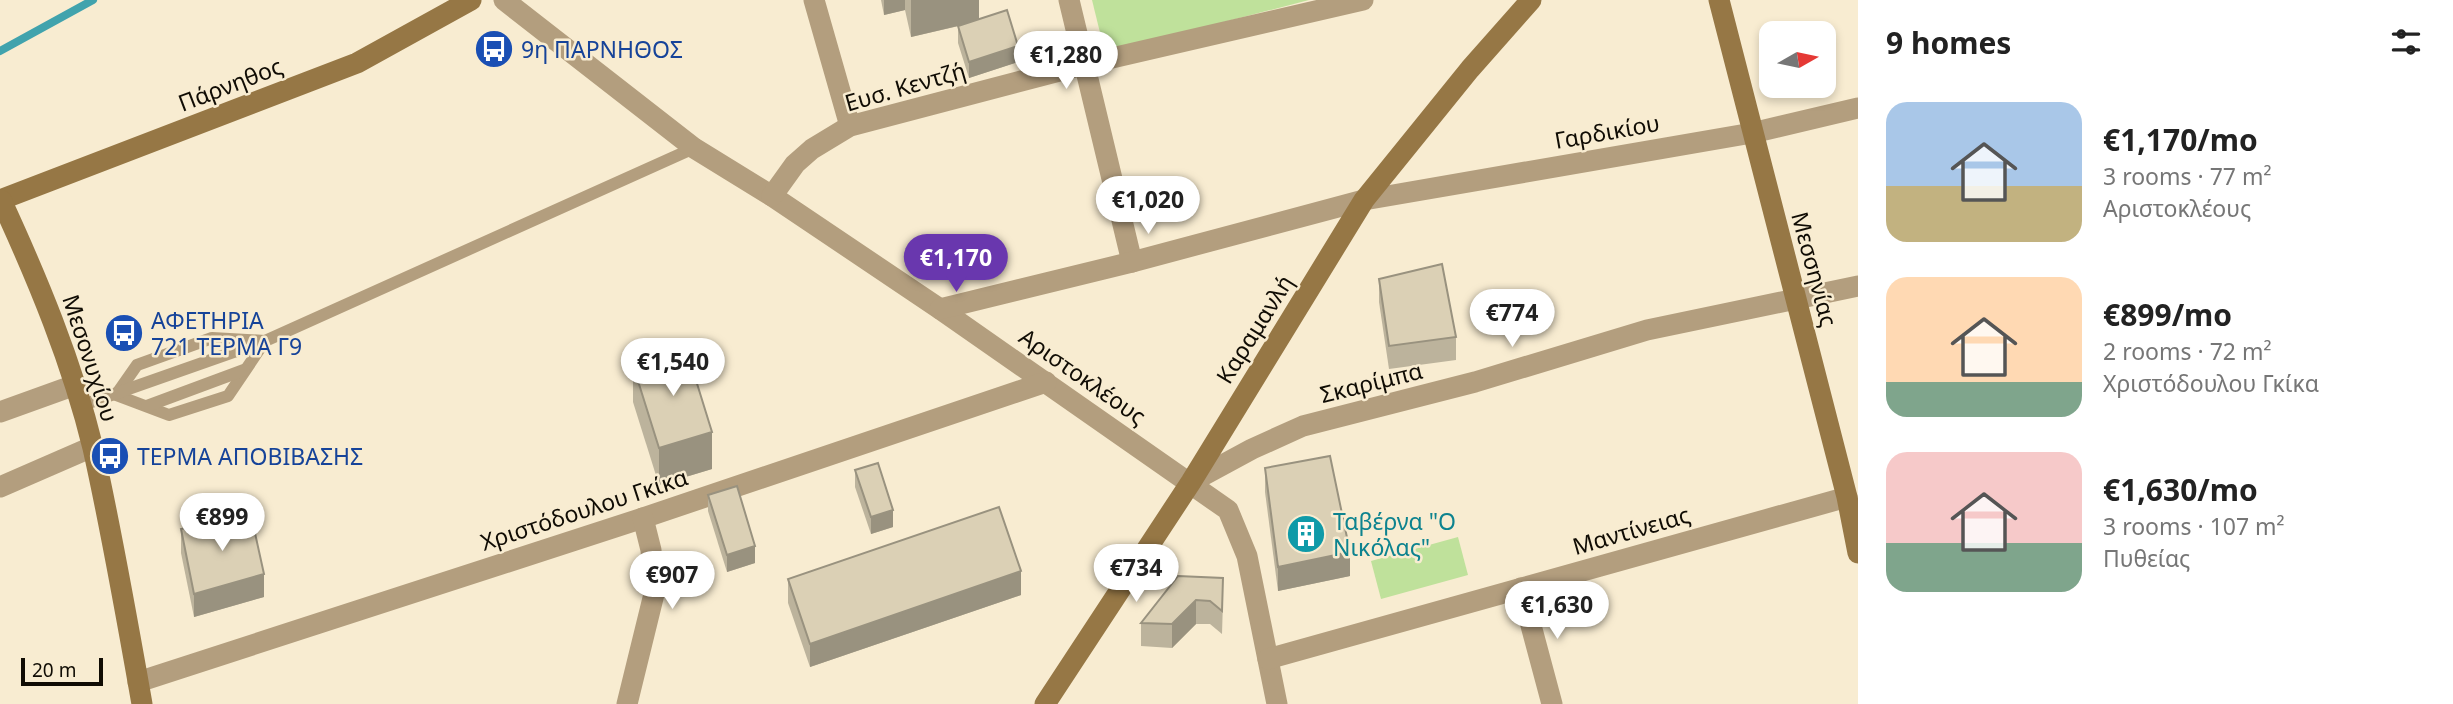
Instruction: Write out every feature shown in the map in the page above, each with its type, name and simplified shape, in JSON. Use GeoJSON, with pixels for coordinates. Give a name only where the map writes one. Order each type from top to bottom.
{"type":"FeatureCollection","features":[{"type":"Feature","properties":{"kind":"main road","name":"Πάρνηθος"},"geometry":{"type":"LineString","coordinates":[[1,200],[357,63],[471,0]]}},
{"type":"Feature","properties":{"kind":"main road","name":"Καραμανλή"},"geometry":{"type":"LineString","coordinates":[[1045,704],[1191,482],[1364,200],[1469,69],[1531,0]]}},
{"type":"Feature","properties":{"kind":"main road","name":"Μεσσηνίας"},"geometry":{"type":"LineString","coordinates":[[1719,0],[1847,497],[1858,552]]}},
{"type":"Feature","properties":{"kind":"main road","name":"Μεσονυχίου"},"geometry":{"type":"LineString","coordinates":[[1,200],[40,284],[92,447],[142,704]]}},
{"type":"Feature","properties":{"kind":"street","name":"Αριστοκλέους"},"geometry":{"type":"LineString","coordinates":[[504,0],[694,148],[772,196],[940,309],[1228,510],[1247,556],[1277,704]]}},
{"type":"Feature","properties":{"kind":"street"},"geometry":{"type":"LineString","coordinates":[[814,0],[850,126]]}},
{"type":"Feature","properties":{"kind":"street"},"geometry":{"type":"LineString","coordinates":[[1069,0],[1132,262]]}},
{"type":"Feature","properties":{"kind":"street","name":"Ευσ. Κεντζή"},"geometry":{"type":"LineString","coordinates":[[772,196],[796,164],[812,149],[850,126],[1086,64],[1363,0]]}},
{"type":"Feature","properties":{"kind":"street","name":"Γαρδικίου"},"geometry":{"type":"LineString","coordinates":[[940,309],[1132,262],[1364,200],[1752,133],[1858,108]]}},
{"type":"Feature","properties":{"kind":"street","name":"Σκαρίμπα"},"geometry":{"type":"LineString","coordinates":[[1191,482],[1252,449],[1303,426],[1475,382],[1647,330],[1858,286]]}},
{"type":"Feature","properties":{"kind":"street","name":"Χριστόδουλου Γκίκα"},"geometry":{"type":"LineString","coordinates":[[138,682],[643,518],[1046,382]]}},
{"type":"Feature","properties":{"kind":"street"},"geometry":{"type":"LineString","coordinates":[[0,412],[77,396]]}},
{"type":"Feature","properties":{"kind":"street"},"geometry":{"type":"LineString","coordinates":[[0,487],[92,447]]}},
{"type":"Feature","properties":{"kind":"street","name":"Μαντίνειας"},"geometry":{"type":"LineString","coordinates":[[1268,659],[1847,497]]}},
{"type":"Feature","properties":{"kind":"street"},"geometry":{"type":"LineString","coordinates":[[627,704],[654,594],[651,550],[643,518]]}},
{"type":"Feature","properties":{"kind":"street"},"geometry":{"type":"LineString","coordinates":[[1521,588],[1552,704]]}},
{"type":"Feature","properties":{"kind":"lane"},"geometry":{"type":"LineString","coordinates":[[77,396],[116,394],[265,341],[694,148]]}},
{"type":"Feature","properties":{"kind":"lane"},"geometry":{"type":"LineString","coordinates":[[116,394],[137,365],[175,351],[212,338],[265,341]]}},
{"type":"Feature","properties":{"kind":"lane"},"geometry":{"type":"LineString","coordinates":[[116,394],[169,415],[228,396],[265,341]]}},
{"type":"Feature","properties":{"kind":"lane"},"geometry":{"type":"LineString","coordinates":[[147,406],[244,370]]}},
{"type":"Feature","properties":{"kind":"green space"},"geometry":{"type":"Polygon","coordinates":[[[1092,0],[1309,0],[1105,53],[1092,0]]]}},
{"type":"Feature","properties":{"kind":"green space"},"geometry":{"type":"Polygon","coordinates":[[[1458,537],[1468,575],[1381,599],[1371,561],[1458,537]]]}},
{"type":"Feature","properties":{"kind":"building"},"geometry":{"type":"Polygon","coordinates":[[[1007,10],[1018,46],[969,62],[958,26],[1007,10]]]}},
{"type":"Feature","properties":{"kind":"building"},"geometry":{"type":"Polygon","coordinates":[[[1442,264],[1456,337],[1389,346],[1379,279],[1442,264]]]}},
{"type":"Feature","properties":{"kind":"building"},"geometry":{"type":"Polygon","coordinates":[[[686,348],[712,432],[659,448],[633,365],[686,348]]]}},
{"type":"Feature","properties":{"kind":"building","name":"Ταβέρνα \"Ο Νικόλας\""},"geometry":{"type":"Polygon","coordinates":[[[1330,456],[1350,552],[1278,567],[1265,468],[1330,456]]]}},
{"type":"Feature","properties":{"kind":"building"},"geometry":{"type":"Polygon","coordinates":[[[878,463],[893,510],[871,517],[855,470],[878,463]]]}},
{"type":"Feature","properties":{"kind":"building"},"geometry":{"type":"Polygon","coordinates":[[[737,486],[755,546],[727,555],[708,495],[737,486]]]}},
{"type":"Feature","properties":{"kind":"building"},"geometry":{"type":"Polygon","coordinates":[[[999,507],[1021,571],[810,644],[788,579],[999,507]]]}},
{"type":"Feature","properties":{"kind":"building"},"geometry":{"type":"Polygon","coordinates":[[[251,515],[264,574],[194,594],[181,529],[251,515]]]}},
{"type":"Feature","properties":{"kind":"building"},"geometry":{"type":"Polygon","coordinates":[[[1178,576],[1223,578],[1222,611],[1210,601],[1196,600],[1172,624],[1141,623],[1178,576]]]}},
{"type":"Feature","properties":{"kind":"waterway"},"geometry":{"type":"LineString","coordinates":[[0,51],[93,0]]}},
{"type":"Feature","properties":{"kind":"place","name":"9η ΠΑΡΝΗΘΟΣ"},"geometry":{"type":"Point","coordinates":[494,49]}},
{"type":"Feature","properties":{"kind":"place","name":"ΑΦΕΤΗΡΙΑ 721 ΤΕΡΜΑ Γ9"},"geometry":{"type":"Point","coordinates":[124,333]}},
{"type":"Feature","properties":{"kind":"place","name":"ΤΕΡΜΑ ΑΠΟΒΙΒΑΣΗΣ"},"geometry":{"type":"Point","coordinates":[110,456]}},
{"type":"Feature","properties":{"kind":"place","name":"Ταβέρνα \"Ο Νικόλας\""},"geometry":{"type":"Point","coordinates":[1306,534]}}]}
